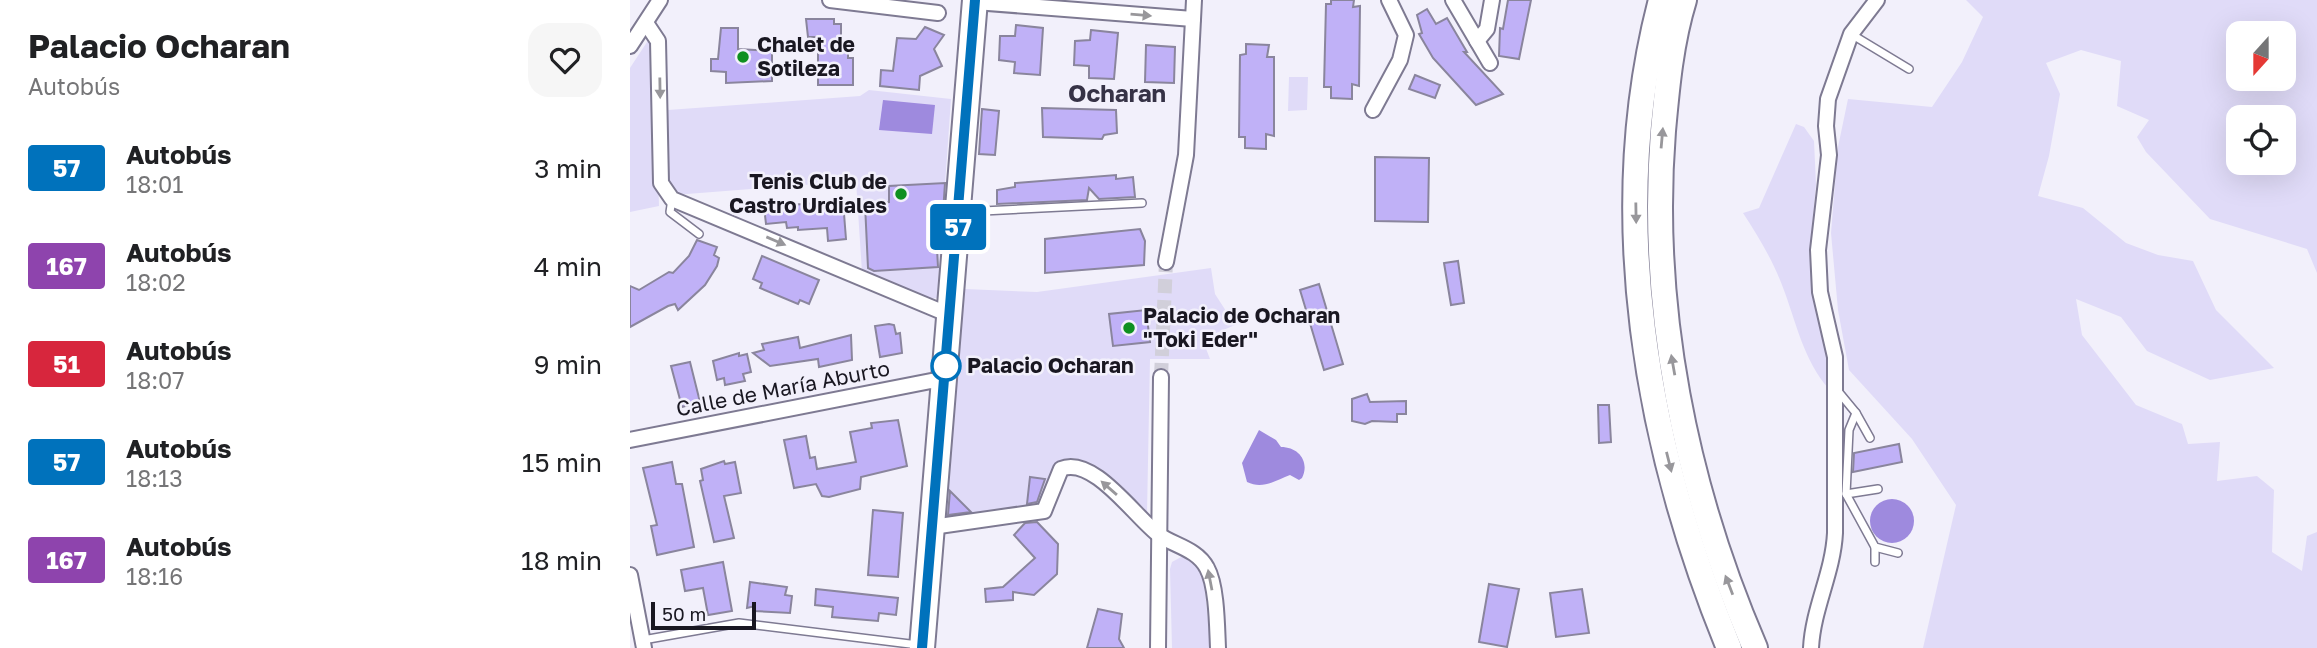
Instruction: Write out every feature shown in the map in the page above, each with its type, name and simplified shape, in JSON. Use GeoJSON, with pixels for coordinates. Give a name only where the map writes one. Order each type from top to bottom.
{"type":"FeatureCollection","features":[{"type":"Feature","properties":{"kind":"highway"},"geometry":{"type":"LineString","coordinates":[[1661,0],[1644,80],[1638,140],[1637,276],[1647,366],[1667,455],[1688,532],[1729,648]]}},
{"type":"Feature","properties":{"kind":"highway"},"geometry":{"type":"LineString","coordinates":[[1684,0],[1666,89],[1659,179],[1663,289],[1684,425],[1703,503],[1727,578],[1755,648]]}},
{"type":"Feature","properties":{"kind":"highway"},"geometry":{"type":"LineString","coordinates":[[922,647],[952,313],[975,1]]}},
{"type":"Feature","properties":{"kind":"street"},"geometry":{"type":"LineString","coordinates":[[630,46],[660,0]]}},
{"type":"Feature","properties":{"kind":"street"},"geometry":{"type":"LineString","coordinates":[[830,0],[938,13]]}},
{"type":"Feature","properties":{"kind":"street"},"geometry":{"type":"LineString","coordinates":[[1166,262],[1186,155],[1194,0]]}},
{"type":"Feature","properties":{"kind":"street"},"geometry":{"type":"LineString","coordinates":[[1373,110],[1400,60],[1406,34],[1389,0]]}},
{"type":"Feature","properties":{"kind":"street"},"geometry":{"type":"LineString","coordinates":[[1453,0],[1490,63]]}},
{"type":"Feature","properties":{"kind":"street"},"geometry":{"type":"LineString","coordinates":[[1478,41],[1487,29],[1492,0]]}},
{"type":"Feature","properties":{"kind":"street"},"geometry":{"type":"LineString","coordinates":[[1811,648],[1816,608],[1834,554],[1837,389],[1835,357],[1820,292],[1818,250],[1829,155],[1828,99],[1851,34],[1877,0]]}},
{"type":"Feature","properties":{"kind":"street"},"geometry":{"type":"LineString","coordinates":[[975,1],[1193,19]]}},
{"type":"Feature","properties":{"kind":"street"},"geometry":{"type":"LineString","coordinates":[[646,23],[658,41],[661,183],[672,199],[940,311],[952,313]]}},
{"type":"Feature","properties":{"kind":"street"},"geometry":{"type":"LineString","coordinates":[[1158,648],[1161,377]]}},
{"type":"Feature","properties":{"kind":"street","name":"Calle de María Aburto"},"geometry":{"type":"LineString","coordinates":[[630,440],[932,381],[945,383]]}},
{"type":"Feature","properties":{"kind":"street"},"geometry":{"type":"LineString","coordinates":[[932,527],[1044,511],[1061,469],[1069,466],[1092,474],[1159,535],[1194,553],[1208,568],[1216,612],[1218,648]]}},
{"type":"Feature","properties":{"kind":"street"},"geometry":{"type":"LineString","coordinates":[[630,575],[643,644]]}},
{"type":"Feature","properties":{"kind":"lane"},"geometry":{"type":"LineString","coordinates":[[1851,34],[1909,69]]}},
{"type":"Feature","properties":{"kind":"lane"},"geometry":{"type":"LineString","coordinates":[[672,199],[670,212],[699,234]]}},
{"type":"Feature","properties":{"kind":"lane"},"geometry":{"type":"LineString","coordinates":[[959,212],[1142,203]]}},
{"type":"Feature","properties":{"kind":"lane"},"geometry":{"type":"LineString","coordinates":[[1837,389],[1856,413],[1870,438]]}},
{"type":"Feature","properties":{"kind":"lane"},"geometry":{"type":"LineString","coordinates":[[1856,413],[1849,430],[1846,494],[1875,547],[1875,562]]}},
{"type":"Feature","properties":{"kind":"lane"},"geometry":{"type":"LineString","coordinates":[[1846,494],[1878,489]]}},
{"type":"Feature","properties":{"kind":"lane"},"geometry":{"type":"LineString","coordinates":[[1875,547],[1898,553]]}},
{"type":"Feature","properties":{"kind":"lane"},"geometry":{"type":"LineString","coordinates":[[643,644],[739,623],[922,647]]}},
{"type":"Feature","properties":{"kind":"shaded area"},"geometry":{"type":"Polygon","coordinates":[[[1966,0],[2317,0],[2317,273],[2307,249],[2210,219],[2146,152],[2137,137],[2149,120],[2117,106],[2121,61],[2081,50],[2046,63],[2060,94],[2049,156],[2038,196],[2083,208],[2126,243],[2158,255],[2193,261],[2216,310],[2274,368],[2210,380],[2147,351],[2121,317],[2076,299],[2082,335],[2136,405],[2182,424],[2188,444],[2220,442],[2217,481],[2257,476],[2274,490],[2272,552],[2302,571],[2307,536],[2317,532],[2317,648],[1923,648],[1956,505],[1912,439],[1849,370],[1838,310],[1831,233],[1838,147],[1848,99],[1932,107],[1962,62],[1983,17],[1966,0]]]}},
{"type":"Feature","properties":{"kind":"shaded area"},"geometry":{"type":"Polygon","coordinates":[[[649,39],[654,45],[659,206],[630,212],[630,68],[649,39]]]}},
{"type":"Feature","properties":{"kind":"shaded area"},"geometry":{"type":"Polygon","coordinates":[[[1289,77],[1308,77],[1307,110],[1288,111],[1289,77]]]}},
{"type":"Feature","properties":{"kind":"shaded area","name":"Tenis Club de Castro Urdiales"},"geometry":{"type":"Polygon","coordinates":[[[869,90],[951,99],[937,298],[924,299],[862,272],[856,181],[674,195],[668,188],[668,110],[860,96],[869,90]]]}},
{"type":"Feature","properties":{"kind":"shaded area"},"geometry":{"type":"Polygon","coordinates":[[[883,100],[935,105],[932,134],[879,130],[883,100]]]}},
{"type":"Feature","properties":{"kind":"shaded area"},"geometry":{"type":"Polygon","coordinates":[[[1796,124],[1804,127],[1814,141],[1816,185],[1811,239],[1814,281],[1828,344],[1829,389],[1806,353],[1778,275],[1743,213],[1759,208],[1796,124]]]}},
{"type":"Feature","properties":{"kind":"shaded area"},"geometry":{"type":"Polygon","coordinates":[[[1211,268],[1215,294],[1235,325],[1207,337],[1205,346],[1210,359],[1150,359],[1147,514],[1101,472],[1086,462],[1071,459],[1058,463],[1048,478],[1042,506],[948,522],[944,517],[965,289],[1037,292],[1211,268]]]}},
{"type":"Feature","properties":{"kind":"shaded area"},"geometry":{"type":"Polygon","coordinates":[[[1259,430],[1276,440],[1281,447],[1298,453],[1305,466],[1302,478],[1299,480],[1290,475],[1264,485],[1247,482],[1242,463],[1259,430]]]}},
{"type":"Feature","properties":{"kind":"shaded area"},"geometry":{"type":"Polygon","coordinates":[[[1892,499],[1907,506],[1914,521],[1907,536],[1892,543],[1877,536],[1870,521],[1877,506],[1892,499]]]}},
{"type":"Feature","properties":{"kind":"shaded area"},"geometry":{"type":"Polygon","coordinates":[[[1183,556],[1196,563],[1203,572],[1211,648],[1172,648],[1170,569],[1172,562],[1183,556]]]}},
{"type":"Feature","properties":{"kind":"building"},"geometry":{"type":"Polygon","coordinates":[[[1331,0],[1354,0],[1353,7],[1360,6],[1359,86],[1352,84],[1352,99],[1331,98],[1331,87],[1324,87],[1326,4],[1331,4],[1331,0]]]}},
{"type":"Feature","properties":{"kind":"building"},"geometry":{"type":"Polygon","coordinates":[[[1508,0],[1531,0],[1519,59],[1499,56],[1500,28],[1503,29],[1508,0]]]}},
{"type":"Feature","properties":{"kind":"building"},"geometry":{"type":"Polygon","coordinates":[[[1427,9],[1436,24],[1447,18],[1467,52],[1464,52],[1503,94],[1476,105],[1433,58],[1419,34],[1422,33],[1417,15],[1427,9]]]}},
{"type":"Feature","properties":{"kind":"building"},"geometry":{"type":"Polygon","coordinates":[[[806,19],[834,19],[834,24],[841,24],[841,50],[848,50],[848,58],[853,58],[853,85],[818,85],[818,37],[808,37],[806,19]]]}},
{"type":"Feature","properties":{"kind":"building"},"geometry":{"type":"Polygon","coordinates":[[[1016,25],[1043,28],[1040,75],[1014,73],[1015,62],[999,60],[1000,36],[1015,36],[1016,25]]]}},
{"type":"Feature","properties":{"kind":"building"},"geometry":{"type":"Polygon","coordinates":[[[925,27],[944,35],[934,49],[942,66],[920,76],[919,90],[880,86],[881,70],[893,71],[897,38],[916,39],[925,27]]]}},
{"type":"Feature","properties":{"kind":"building","name":"Chalet de Sotileza"},"geometry":{"type":"Polygon","coordinates":[[[721,28],[738,28],[738,49],[772,51],[772,81],[726,83],[726,72],[711,71],[711,59],[718,59],[721,28]]]}},
{"type":"Feature","properties":{"kind":"building"},"geometry":{"type":"Polygon","coordinates":[[[1091,30],[1118,33],[1114,79],[1089,78],[1089,66],[1074,65],[1075,41],[1090,40],[1091,30]]]}},
{"type":"Feature","properties":{"kind":"building"},"geometry":{"type":"Polygon","coordinates":[[[1246,44],[1269,45],[1267,57],[1274,57],[1274,136],[1266,134],[1266,149],[1245,148],[1245,137],[1239,137],[1240,55],[1246,54],[1246,44]]]}},
{"type":"Feature","properties":{"kind":"building"},"geometry":{"type":"Polygon","coordinates":[[[1146,45],[1175,47],[1174,83],[1145,82],[1146,45]]]}},
{"type":"Feature","properties":{"kind":"building"},"geometry":{"type":"Polygon","coordinates":[[[1415,75],[1440,85],[1435,98],[1409,89],[1415,75]]]}},
{"type":"Feature","properties":{"kind":"building"},"geometry":{"type":"Polygon","coordinates":[[[1042,108],[1116,110],[1117,133],[1104,135],[1102,139],[1043,137],[1042,108]]]}},
{"type":"Feature","properties":{"kind":"building"},"geometry":{"type":"Polygon","coordinates":[[[982,109],[999,111],[995,155],[979,154],[982,109]]]}},
{"type":"Feature","properties":{"kind":"building"},"geometry":{"type":"Polygon","coordinates":[[[1375,157],[1429,158],[1428,222],[1375,221],[1375,157]]]}},
{"type":"Feature","properties":{"kind":"building"},"geometry":{"type":"Polygon","coordinates":[[[1116,175],[1116,179],[1133,177],[1135,197],[1099,199],[1089,188],[1087,200],[997,204],[997,190],[1015,187],[1015,183],[1116,175]]]}},
{"type":"Feature","properties":{"kind":"building"},"geometry":{"type":"Polygon","coordinates":[[[945,183],[943,213],[935,213],[938,267],[874,271],[868,268],[865,204],[889,202],[889,186],[945,183]]]}},
{"type":"Feature","properties":{"kind":"building"},"geometry":{"type":"Polygon","coordinates":[[[843,201],[846,239],[828,241],[827,228],[798,230],[798,227],[787,228],[786,222],[766,224],[764,207],[843,201]]]}},
{"type":"Feature","properties":{"kind":"building"},"geometry":{"type":"Polygon","coordinates":[[[1140,229],[1145,241],[1144,265],[1045,273],[1045,239],[1140,229]]]}},
{"type":"Feature","properties":{"kind":"building"},"geometry":{"type":"Polygon","coordinates":[[[697,240],[717,247],[714,255],[719,258],[705,285],[678,310],[675,304],[668,306],[630,327],[630,286],[639,290],[669,272],[673,273],[689,256],[697,240]]]}},
{"type":"Feature","properties":{"kind":"building"},"geometry":{"type":"Polygon","coordinates":[[[762,256],[819,280],[809,304],[800,300],[798,304],[760,288],[762,283],[753,279],[762,256]]]}},
{"type":"Feature","properties":{"kind":"building"},"geometry":{"type":"Polygon","coordinates":[[[1458,261],[1464,303],[1451,305],[1444,263],[1458,261]]]}},
{"type":"Feature","properties":{"kind":"building"},"geometry":{"type":"Polygon","coordinates":[[[1319,284],[1343,364],[1324,370],[1300,290],[1319,284]]]}},
{"type":"Feature","properties":{"kind":"building","name":"Palacio de Ocharan \"Toki Eder\""},"geometry":{"type":"Polygon","coordinates":[[[1146,310],[1150,342],[1113,346],[1109,314],[1146,310]]]}},
{"type":"Feature","properties":{"kind":"building"},"geometry":{"type":"Polygon","coordinates":[[[894,325],[896,334],[900,333],[902,353],[880,357],[875,326],[894,325]]]}},
{"type":"Feature","properties":{"kind":"building"},"geometry":{"type":"Polygon","coordinates":[[[851,335],[852,360],[819,367],[818,359],[770,366],[753,353],[764,350],[762,344],[798,337],[800,348],[851,335]]]}},
{"type":"Feature","properties":{"kind":"building"},"geometry":{"type":"Polygon","coordinates":[[[739,353],[739,356],[747,354],[751,372],[743,374],[745,381],[725,385],[724,378],[717,380],[713,361],[739,353]]]}},
{"type":"Feature","properties":{"kind":"building"},"geometry":{"type":"Polygon","coordinates":[[[690,362],[700,402],[682,407],[671,366],[690,362]]]}},
{"type":"Feature","properties":{"kind":"building"},"geometry":{"type":"Polygon","coordinates":[[[1367,394],[1370,402],[1406,401],[1406,414],[1397,414],[1397,422],[1372,421],[1365,424],[1352,421],[1352,399],[1367,394]]]}},
{"type":"Feature","properties":{"kind":"building"},"geometry":{"type":"Polygon","coordinates":[[[1598,405],[1609,405],[1611,442],[1599,443],[1598,405]]]}},
{"type":"Feature","properties":{"kind":"building"},"geometry":{"type":"Polygon","coordinates":[[[898,420],[907,466],[861,477],[860,489],[829,497],[822,496],[816,484],[794,488],[784,440],[806,436],[810,458],[815,457],[817,469],[856,462],[850,432],[872,428],[871,423],[898,420]]]}},
{"type":"Feature","properties":{"kind":"building"},"geometry":{"type":"Polygon","coordinates":[[[1899,444],[1902,462],[1853,472],[1854,453],[1899,444]]]}},
{"type":"Feature","properties":{"kind":"building"},"geometry":{"type":"Polygon","coordinates":[[[724,461],[725,464],[735,462],[741,493],[724,496],[734,538],[714,542],[700,481],[703,480],[701,469],[724,461]]]}},
{"type":"Feature","properties":{"kind":"building"},"geometry":{"type":"Polygon","coordinates":[[[672,462],[676,484],[682,484],[694,547],[657,555],[651,526],[657,525],[643,468],[672,462]]]}},
{"type":"Feature","properties":{"kind":"building"},"geometry":{"type":"Polygon","coordinates":[[[1030,477],[1045,479],[1037,502],[1027,504],[1030,477]]]}},
{"type":"Feature","properties":{"kind":"building"},"geometry":{"type":"Polygon","coordinates":[[[950,491],[971,512],[948,515],[950,491]]]}},
{"type":"Feature","properties":{"kind":"building"},"geometry":{"type":"Polygon","coordinates":[[[873,510],[903,513],[898,577],[868,575],[873,510]]]}},
{"type":"Feature","properties":{"kind":"building"},"geometry":{"type":"Polygon","coordinates":[[[1037,522],[1058,544],[1057,574],[1034,595],[1013,592],[1013,600],[986,602],[985,589],[1003,587],[1035,558],[1014,535],[1025,523],[1037,522]]]}},
{"type":"Feature","properties":{"kind":"building"},"geometry":{"type":"Polygon","coordinates":[[[723,562],[732,611],[708,615],[703,588],[685,591],[681,570],[723,562]]]}},
{"type":"Feature","properties":{"kind":"building"},"geometry":{"type":"Polygon","coordinates":[[[750,582],[787,587],[785,595],[792,596],[790,613],[755,611],[755,606],[747,608],[750,582]]]}},
{"type":"Feature","properties":{"kind":"building"},"geometry":{"type":"Polygon","coordinates":[[[1489,584],[1519,589],[1507,647],[1479,642],[1489,584]]]}},
{"type":"Feature","properties":{"kind":"building"},"geometry":{"type":"Polygon","coordinates":[[[816,589],[898,598],[896,615],[879,613],[878,621],[832,617],[833,607],[815,605],[816,589]]]}},
{"type":"Feature","properties":{"kind":"building"},"geometry":{"type":"Polygon","coordinates":[[[1582,589],[1589,633],[1556,637],[1550,593],[1582,589]]]}},
{"type":"Feature","properties":{"kind":"building"},"geometry":{"type":"Polygon","coordinates":[[[1098,609],[1122,614],[1119,639],[1124,648],[1087,648],[1098,609]]]}},
{"type":"Feature","properties":{"kind":"tunnel"},"geometry":{"type":"LineString","coordinates":[[1161,377],[1166,262]]}},
{"type":"Feature","properties":{"kind":"bus line","name":"57"},"geometry":{"type":"LineString","coordinates":[[922,648],[952,313],[975,0]]}},
{"type":"Feature","properties":{"kind":"place","name":"Chalet de Sotileza"},"geometry":{"type":"Point","coordinates":[743,57]}},
{"type":"Feature","properties":{"kind":"place","name":"Tenis Club de Castro Urdiales"},"geometry":{"type":"Point","coordinates":[901,194]}},
{"type":"Feature","properties":{"kind":"place","name":"Palacio de Ocharan \"Toki Eder\""},"geometry":{"type":"Point","coordinates":[1129,328]}},
{"type":"Feature","properties":{"kind":"place","name":"Palacio Ocharan"},"geometry":{"type":"Point","coordinates":[946,366]}},
{"type":"Feature","properties":{"kind":"district","name":"Ocharan"},"geometry":{"type":"Point","coordinates":[1117,94]}}]}
